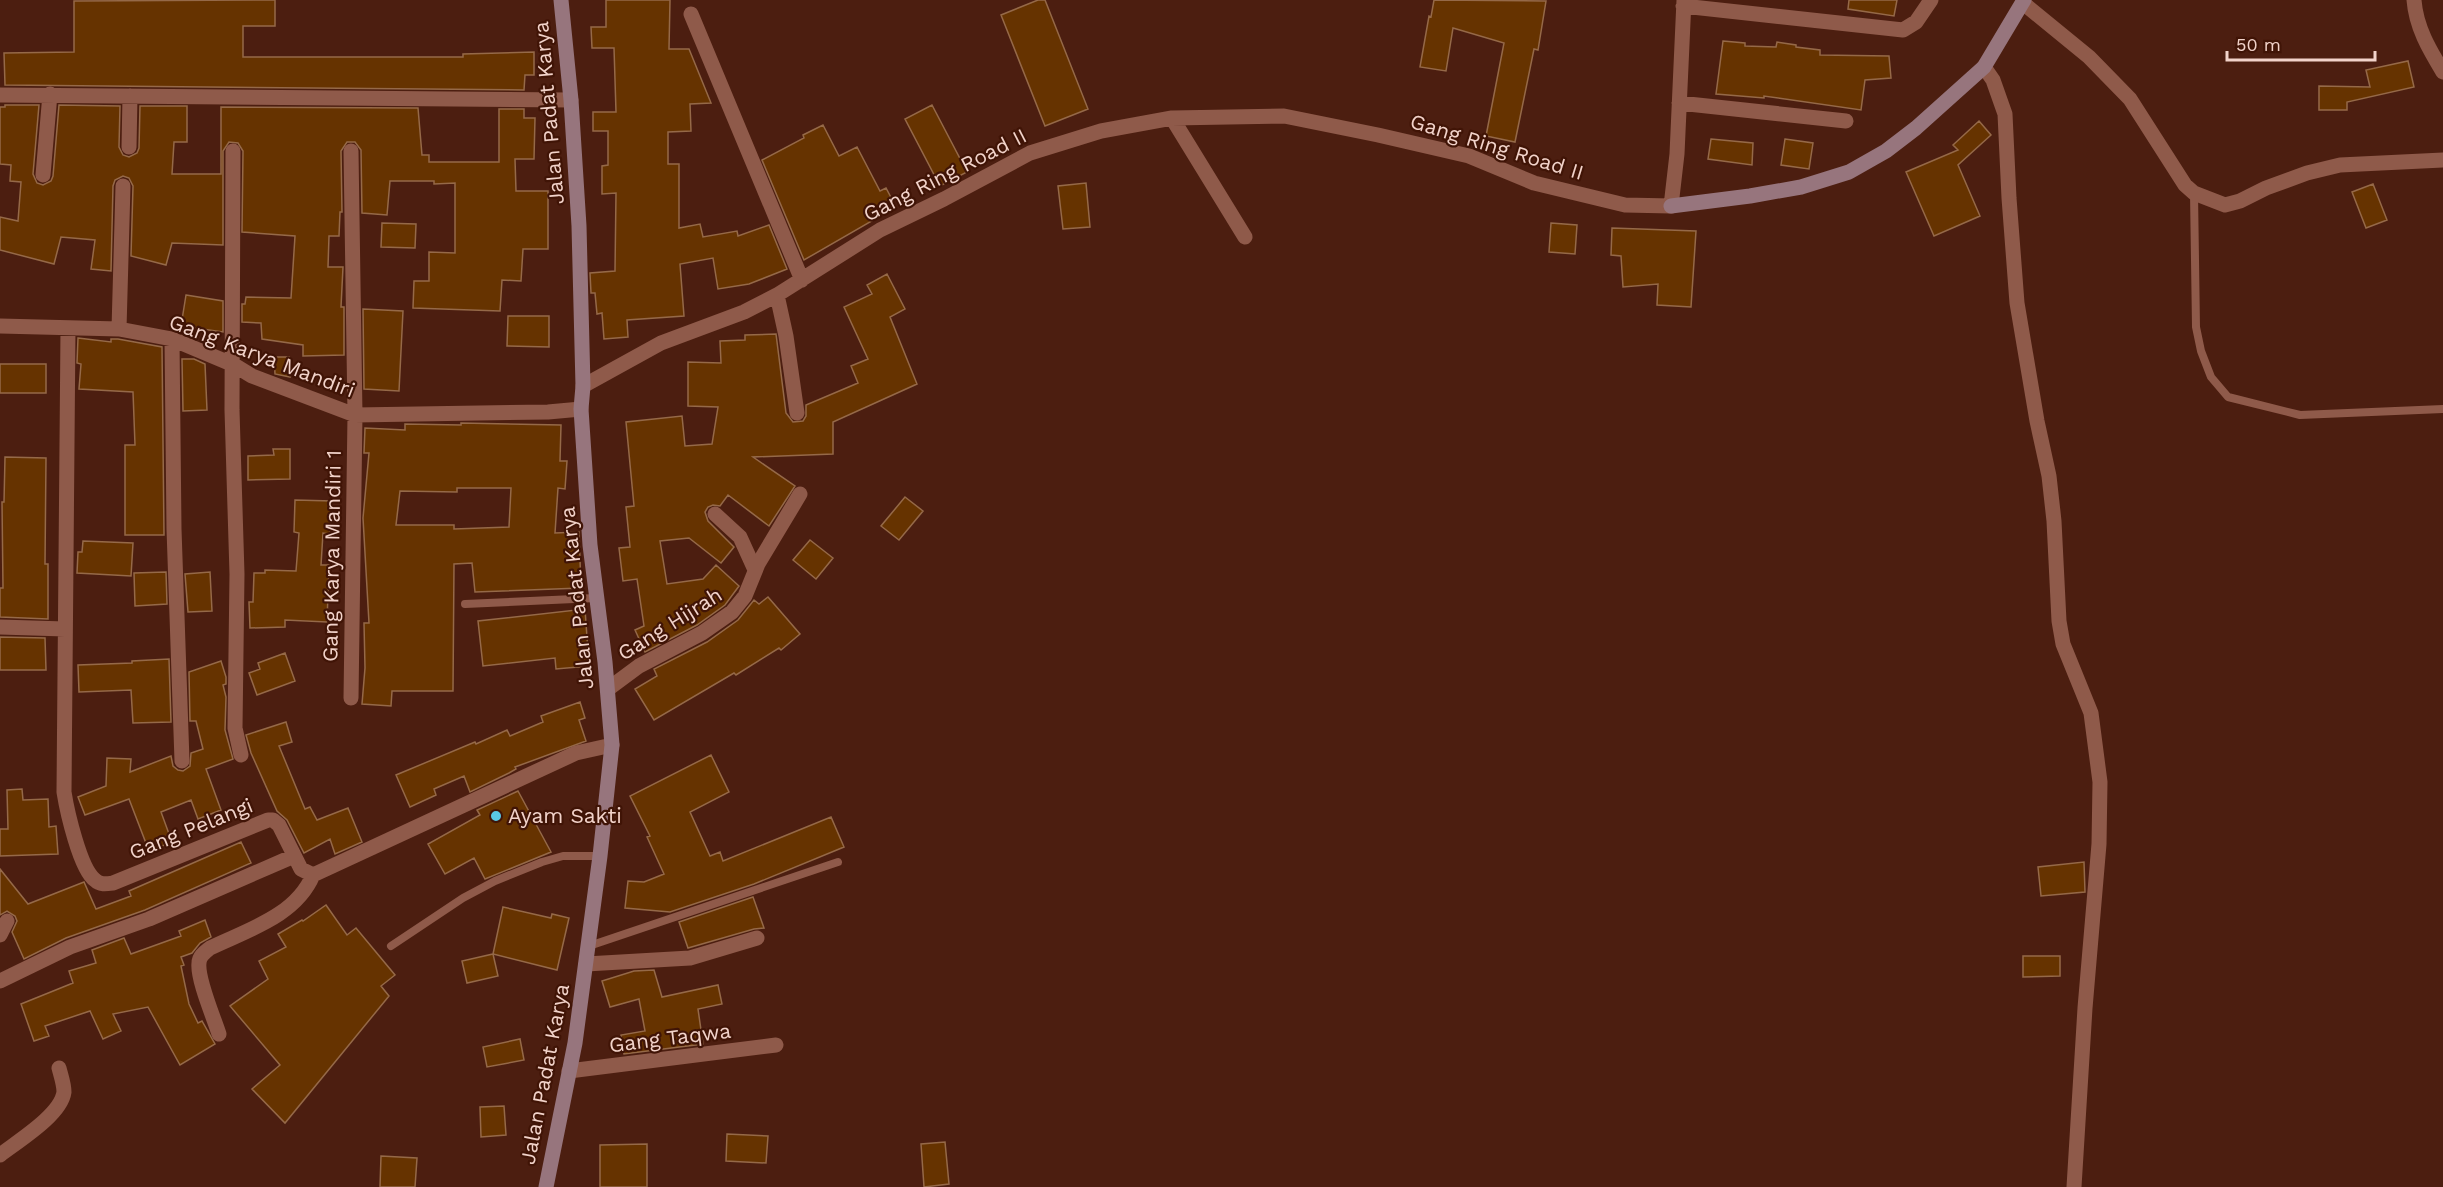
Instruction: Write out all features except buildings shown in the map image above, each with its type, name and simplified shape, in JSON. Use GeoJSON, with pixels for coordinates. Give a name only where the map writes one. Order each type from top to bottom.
{"type":"FeatureCollection","features":[{"type":"Feature","properties":{"kind":"main road","name":"Jalan Padat Karya"},"geometry":{"type":"LineString","coordinates":[[546,1187],[569,1071],[589,946],[612,745],[608,689],[590,545],[581,409],[583,386],[579,226],[571,100],[561,0]]}},
{"type":"Feature","properties":{"kind":"main road"},"geometry":{"type":"LineString","coordinates":[[1671,206],[1801,187],[1849,172],[1886,151],[1916,128],[1984,67],[2023,1]]}},
{"type":"Feature","properties":{"kind":"street"},"geometry":{"type":"LineString","coordinates":[[1671,206],[1684,3],[1903,30],[1916,22],[1931,0]]}},
{"type":"Feature","properties":{"kind":"street"},"geometry":{"type":"LineString","coordinates":[[2414,0],[2415,14],[2422,33],[2443,72]]}},
{"type":"Feature","properties":{"kind":"street"},"geometry":{"type":"LineString","coordinates":[[2023,1],[2089,57],[2130,99],[2185,184],[2194,193],[2215,203],[2231,204],[2307,173],[2340,165],[2443,160]]}},
{"type":"Feature","properties":{"kind":"street"},"geometry":{"type":"LineString","coordinates":[[691,14],[802,280]]}},
{"type":"Feature","properties":{"kind":"street"},"geometry":{"type":"LineString","coordinates":[[1984,67],[1993,80],[2005,114],[2017,303],[2049,476],[2054,521],[2059,621],[2063,644],[2091,713],[2100,782],[2099,844],[2085,1008],[2074,1187]]}},
{"type":"Feature","properties":{"kind":"street"},"geometry":{"type":"LineString","coordinates":[[43,175],[50,94]]}},
{"type":"Feature","properties":{"kind":"street"},"geometry":{"type":"LineString","coordinates":[[0,95],[571,100]]}},
{"type":"Feature","properties":{"kind":"street"},"geometry":{"type":"LineString","coordinates":[[129,147],[130,96]]}},
{"type":"Feature","properties":{"kind":"street"},"geometry":{"type":"LineString","coordinates":[[1679,102],[1846,121]]}},
{"type":"Feature","properties":{"kind":"street","name":"Gang Ring Road II"},"geometry":{"type":"LineString","coordinates":[[583,386],[661,344],[744,312],[777,295],[880,230],[1030,153],[1101,131],[1172,118],[1284,117],[1469,156],[1534,183],[1624,205],[1671,206]]}},
{"type":"Feature","properties":{"kind":"street"},"geometry":{"type":"LineString","coordinates":[[1172,118],[1245,237]]}},
{"type":"Feature","properties":{"kind":"street"},"geometry":{"type":"LineString","coordinates":[[233,151],[234,365],[232,410],[237,586],[235,728],[241,755]]}},
{"type":"Feature","properties":{"kind":"street","name":"Gang Karya Mandiri 1"},"geometry":{"type":"LineString","coordinates":[[351,151],[355,415],[351,698]]}},
{"type":"Feature","properties":{"kind":"street"},"geometry":{"type":"LineString","coordinates":[[119,329],[123,186]]}},
{"type":"Feature","properties":{"kind":"street"},"geometry":{"type":"LineString","coordinates":[[777,295],[786,336],[796,413]]}},
{"type":"Feature","properties":{"kind":"street","name":"Gang Karya Mandiri"},"geometry":{"type":"LineString","coordinates":[[0,326],[119,329],[172,339],[234,365],[252,376],[355,415],[548,412],[581,409]]}},
{"type":"Feature","properties":{"kind":"street"},"geometry":{"type":"LineString","coordinates":[[0,627],[65,629],[68,328]]}},
{"type":"Feature","properties":{"kind":"street"},"geometry":{"type":"LineString","coordinates":[[172,339],[174,529],[182,760]]}},
{"type":"Feature","properties":{"kind":"street","name":"Gang Hijrah"},"geometry":{"type":"LineString","coordinates":[[608,689],[639,666],[702,633],[732,612],[745,596],[755,570],[800,494]]}},
{"type":"Feature","properties":{"kind":"street"},"geometry":{"type":"LineString","coordinates":[[715,514],[740,537],[755,570]]}},
{"type":"Feature","properties":{"kind":"street","name":"Gang Pelangi"},"geometry":{"type":"LineString","coordinates":[[65,629],[64,792],[74,837],[93,880],[102,884],[113,883],[268,820],[273,820],[279,825],[302,869],[313,875]]}},
{"type":"Feature","properties":{"kind":"street"},"geometry":{"type":"LineString","coordinates":[[219,1034],[199,972],[198,961],[210,948],[274,917],[307,889],[313,875],[576,753],[612,745]]}},
{"type":"Feature","properties":{"kind":"street"},"geometry":{"type":"LineString","coordinates":[[0,981],[70,947],[149,919],[294,856]]}},
{"type":"Feature","properties":{"kind":"street"},"geometry":{"type":"LineString","coordinates":[[586,964],[690,958],[757,938]]}},
{"type":"Feature","properties":{"kind":"street","name":"Gang Taqwa"},"geometry":{"type":"LineString","coordinates":[[569,1071],[776,1046]]}},
{"type":"Feature","properties":{"kind":"street"},"geometry":{"type":"LineString","coordinates":[[0,1155],[60,1104],[64,1092],[59,1068]]}},
{"type":"Feature","properties":{"kind":"lane"},"geometry":{"type":"LineString","coordinates":[[2194,193],[2196,327],[2201,351],[2211,377],[2228,398],[2300,415],[2443,409]]}},
{"type":"Feature","properties":{"kind":"lane"},"geometry":{"type":"LineString","coordinates":[[465,604],[596,598]]}},
{"type":"Feature","properties":{"kind":"lane"},"geometry":{"type":"LineString","coordinates":[[391,946],[463,898],[495,881],[563,856],[600,856]]}},
{"type":"Feature","properties":{"kind":"lane"},"geometry":{"type":"LineString","coordinates":[[589,946],[838,862]]}},
{"type":"Feature","properties":{"kind":"place","name":"Ayam Sakti"},"geometry":{"type":"Point","coordinates":[496,816]}}]}
